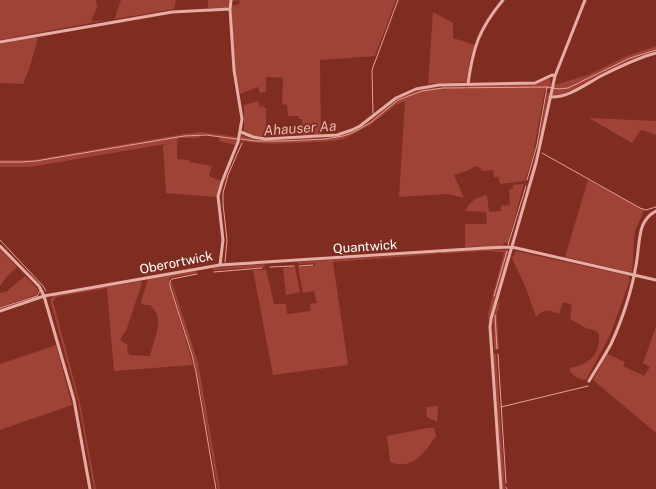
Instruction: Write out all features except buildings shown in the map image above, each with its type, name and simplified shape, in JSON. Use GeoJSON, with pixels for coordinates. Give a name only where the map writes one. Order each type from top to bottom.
{"type":"FeatureCollection","features":[{"type":"Feature","properties":{"kind":"street","name":"Oberortwick"},"geometry":{"type":"LineString","coordinates":[[0,311],[44,296],[220,265],[223,240],[218,196],[238,142],[241,132],[242,119],[234,75],[230,9],[231,0]]}},
{"type":"Feature","properties":{"kind":"street"},"geometry":{"type":"LineString","coordinates":[[468,84],[472,59],[480,32],[503,0]]}},
{"type":"Feature","properties":{"kind":"street"},"geometry":{"type":"LineString","coordinates":[[501,489],[490,327],[493,311],[539,154],[555,76],[585,0]]}},
{"type":"Feature","properties":{"kind":"street"},"geometry":{"type":"LineString","coordinates":[[0,42],[172,12],[230,9]]}},
{"type":"Feature","properties":{"kind":"street"},"geometry":{"type":"LineString","coordinates":[[550,97],[562,96],[627,63],[656,53]]}},
{"type":"Feature","properties":{"kind":"street"},"geometry":{"type":"LineString","coordinates":[[241,132],[253,137],[266,139],[337,135],[360,126],[396,98],[408,92],[439,85],[535,83],[552,75],[555,76]]}},
{"type":"Feature","properties":{"kind":"street"},"geometry":{"type":"LineString","coordinates":[[589,381],[611,343],[635,275],[641,228],[648,216],[656,211]]}},
{"type":"Feature","properties":{"kind":"street"},"geometry":{"type":"LineString","coordinates":[[0,246],[39,286],[44,296],[74,400],[90,489]]}},
{"type":"Feature","properties":{"kind":"street","name":"Quantwick"},"geometry":{"type":"LineString","coordinates":[[220,265],[512,247],[656,280]]}},
{"type":"Feature","properties":{"kind":"shaded area"},"geometry":{"type":"Polygon","coordinates":[[[0,0],[96,0],[97,7],[91,21],[107,20],[0,40],[0,0]]]}},
{"type":"Feature","properties":{"kind":"shaded area"},"geometry":{"type":"Polygon","coordinates":[[[121,0],[176,0],[174,9],[115,19],[121,0]]]}},
{"type":"Feature","properties":{"kind":"shaded area"},"geometry":{"type":"Polygon","coordinates":[[[208,0],[229,0],[228,8],[208,8],[208,0]]]}},
{"type":"Feature","properties":{"kind":"shaded area"},"geometry":{"type":"Polygon","coordinates":[[[239,0],[396,0],[375,56],[320,60],[321,135],[303,136],[302,119],[299,119],[299,116],[288,116],[287,105],[282,104],[283,78],[266,77],[266,92],[260,93],[258,87],[240,94],[235,69],[231,6],[240,4],[239,0]]]}},
{"type":"Feature","properties":{"kind":"shaded area"},"geometry":{"type":"Polygon","coordinates":[[[433,12],[453,23],[453,38],[475,45],[470,59],[467,82],[428,84],[433,12]]]}},
{"type":"Feature","properties":{"kind":"shaded area"},"geometry":{"type":"Polygon","coordinates":[[[35,37],[38,39],[23,84],[0,83],[0,44],[35,37]]]}},
{"type":"Feature","properties":{"kind":"shaded area"},"geometry":{"type":"Polygon","coordinates":[[[656,46],[656,51],[641,56],[599,75],[570,91],[557,95],[551,95],[554,85],[588,75],[627,56],[656,46]]]}},
{"type":"Feature","properties":{"kind":"shaded area"},"geometry":{"type":"Polygon","coordinates":[[[549,78],[551,83],[550,89],[545,89],[533,155],[525,181],[500,184],[498,177],[494,177],[493,170],[482,171],[476,166],[467,171],[454,175],[464,198],[448,194],[399,197],[405,101],[396,105],[370,125],[344,139],[334,141],[271,144],[239,141],[241,135],[260,140],[307,140],[342,135],[358,129],[397,100],[413,92],[430,88],[465,86],[465,89],[468,89],[468,85],[535,84],[549,78]]]}},
{"type":"Feature","properties":{"kind":"shaded area"},"geometry":{"type":"Polygon","coordinates":[[[547,93],[549,93],[540,143],[529,179],[537,151],[547,93]]]}},
{"type":"Feature","properties":{"kind":"shaded area"},"geometry":{"type":"Polygon","coordinates":[[[258,101],[260,107],[263,106],[266,108],[266,137],[254,136],[244,131],[244,105],[258,101]]]}},
{"type":"Feature","properties":{"kind":"shaded area"},"geometry":{"type":"Polygon","coordinates":[[[589,118],[656,121],[656,135],[643,130],[640,131],[632,143],[589,118]]]}},
{"type":"Feature","properties":{"kind":"shaded area"},"geometry":{"type":"Polygon","coordinates":[[[201,132],[238,137],[235,145],[219,141],[219,136],[201,134],[199,138],[178,138],[177,142],[30,167],[0,167],[0,160],[33,160],[201,132]]]}},
{"type":"Feature","properties":{"kind":"shaded area"},"geometry":{"type":"Polygon","coordinates":[[[177,142],[177,159],[189,160],[189,162],[212,166],[209,176],[220,181],[216,197],[166,193],[163,145],[177,142]]]}},
{"type":"Feature","properties":{"kind":"shaded area"},"geometry":{"type":"Polygon","coordinates":[[[588,180],[644,210],[635,231],[633,266],[632,271],[630,272],[565,257],[588,180]]]}},
{"type":"Feature","properties":{"kind":"shaded area"},"geometry":{"type":"Polygon","coordinates":[[[524,184],[508,243],[504,243],[503,246],[465,247],[465,224],[487,224],[486,212],[465,211],[469,205],[477,198],[487,195],[489,212],[501,211],[501,205],[510,205],[509,189],[513,189],[513,185],[524,184]]]}},
{"type":"Feature","properties":{"kind":"shaded area"},"geometry":{"type":"Polygon","coordinates":[[[0,249],[17,267],[7,276],[0,286],[0,249]]]}},
{"type":"Feature","properties":{"kind":"shaded area"},"geometry":{"type":"Polygon","coordinates":[[[487,249],[509,250],[489,323],[488,314],[504,252],[485,251],[441,254],[441,252],[487,249]]]}},
{"type":"Feature","properties":{"kind":"shaded area"},"geometry":{"type":"Polygon","coordinates":[[[516,251],[629,276],[630,280],[610,335],[586,380],[575,376],[570,371],[570,368],[583,364],[596,353],[599,342],[599,334],[596,331],[586,328],[570,319],[572,305],[563,302],[559,314],[545,311],[536,317],[526,288],[512,258],[516,251]]]}},
{"type":"Feature","properties":{"kind":"shaded area"},"geometry":{"type":"Polygon","coordinates":[[[437,253],[333,262],[348,365],[273,375],[253,270],[266,270],[274,304],[286,304],[287,314],[311,311],[310,304],[317,303],[314,291],[303,293],[298,267],[315,266],[315,263],[298,264],[299,262],[437,253]]]}},
{"type":"Feature","properties":{"kind":"shaded area"},"geometry":{"type":"Polygon","coordinates":[[[264,264],[265,267],[213,270],[213,268],[264,264]]]}},
{"type":"Feature","properties":{"kind":"shaded area"},"geometry":{"type":"Polygon","coordinates":[[[295,267],[300,292],[286,295],[283,268],[295,267]]]}},
{"type":"Feature","properties":{"kind":"shaded area"},"geometry":{"type":"Polygon","coordinates":[[[196,271],[197,273],[172,277],[169,279],[193,365],[114,371],[107,288],[56,297],[53,301],[80,403],[96,489],[94,489],[78,401],[50,300],[54,295],[141,281],[142,283],[126,331],[120,340],[128,345],[127,352],[130,355],[150,356],[158,329],[158,322],[155,310],[150,305],[144,305],[141,302],[148,279],[196,271]]]}},
{"type":"Feature","properties":{"kind":"shaded area"},"geometry":{"type":"Polygon","coordinates":[[[25,276],[38,289],[36,295],[0,307],[0,293],[6,292],[25,276]]]}},
{"type":"Feature","properties":{"kind":"shaded area"},"geometry":{"type":"Polygon","coordinates":[[[172,282],[198,363],[220,489],[218,489],[196,367],[171,285],[172,282]]]}},
{"type":"Feature","properties":{"kind":"shaded area"},"geometry":{"type":"Polygon","coordinates":[[[498,303],[500,303],[497,314],[499,349],[494,350],[493,320],[498,303]]]}},
{"type":"Feature","properties":{"kind":"shaded area"},"geometry":{"type":"Polygon","coordinates":[[[656,327],[656,433],[593,380],[607,354],[625,362],[623,366],[644,376],[650,367],[643,363],[656,327]]]}},
{"type":"Feature","properties":{"kind":"shaded area"},"geometry":{"type":"Polygon","coordinates":[[[56,345],[72,405],[0,430],[0,364],[56,345]]]}},
{"type":"Feature","properties":{"kind":"shaded area"},"geometry":{"type":"Polygon","coordinates":[[[493,354],[496,354],[505,489],[502,489],[493,354]]]}},
{"type":"Feature","properties":{"kind":"shaded area"},"geometry":{"type":"Polygon","coordinates":[[[438,406],[437,422],[427,417],[426,407],[438,406]]]}},
{"type":"Feature","properties":{"kind":"shaded area"},"geometry":{"type":"Polygon","coordinates":[[[434,428],[436,436],[422,454],[411,462],[405,464],[390,462],[387,436],[434,428]]]}},
{"type":"Feature","properties":{"kind":"waterway"},"geometry":{"type":"LineString","coordinates":[[373,113],[372,70],[398,0]]}},
{"type":"Feature","properties":{"kind":"waterway","name":"Ahauser Aa"},"geometry":{"type":"LineString","coordinates":[[241,139],[256,141],[282,141],[325,139],[343,136],[352,133],[370,123],[398,100],[422,91],[443,88],[568,88],[630,58],[656,50]]}},
{"type":"Feature","properties":{"kind":"waterway"},"geometry":{"type":"LineString","coordinates":[[527,180],[537,145],[547,87]]}},
{"type":"Feature","properties":{"kind":"waterway","name":"Ahauser Aa"},"geometry":{"type":"LineString","coordinates":[[0,162],[36,161],[184,136],[206,135],[237,139]]}},
{"type":"Feature","properties":{"kind":"waterway"},"geometry":{"type":"LineString","coordinates":[[225,262],[227,240],[223,193],[228,175],[242,143]]}},
{"type":"Feature","properties":{"kind":"waterway"},"geometry":{"type":"LineString","coordinates":[[542,153],[640,208],[646,210],[656,207]]}},
{"type":"Feature","properties":{"kind":"waterway"},"geometry":{"type":"LineString","coordinates":[[508,245],[526,186]]}},
{"type":"Feature","properties":{"kind":"waterway"},"geometry":{"type":"LineString","coordinates":[[0,240],[46,291]]}},
{"type":"Feature","properties":{"kind":"waterway"},"geometry":{"type":"LineString","coordinates":[[494,296],[507,251]]}},
{"type":"Feature","properties":{"kind":"waterway"},"geometry":{"type":"LineString","coordinates":[[299,266],[313,265]]}},
{"type":"Feature","properties":{"kind":"waterway"},"geometry":{"type":"LineString","coordinates":[[270,267],[294,266]]}},
{"type":"Feature","properties":{"kind":"waterway"},"geometry":{"type":"LineString","coordinates":[[214,272],[262,268]]}},
{"type":"Feature","properties":{"kind":"waterway"},"geometry":{"type":"LineString","coordinates":[[197,274],[172,279],[170,281],[170,286],[196,372],[216,489]]}},
{"type":"Feature","properties":{"kind":"waterway"},"geometry":{"type":"LineString","coordinates":[[0,308],[37,296],[40,291]]}},
{"type":"Feature","properties":{"kind":"waterway"},"geometry":{"type":"LineString","coordinates":[[495,315],[497,349]]}},
{"type":"Feature","properties":{"kind":"waterway"},"geometry":{"type":"LineString","coordinates":[[498,354],[506,483]]}},
{"type":"Feature","properties":{"kind":"waterway"},"geometry":{"type":"LineString","coordinates":[[501,407],[588,386]]}}]}
